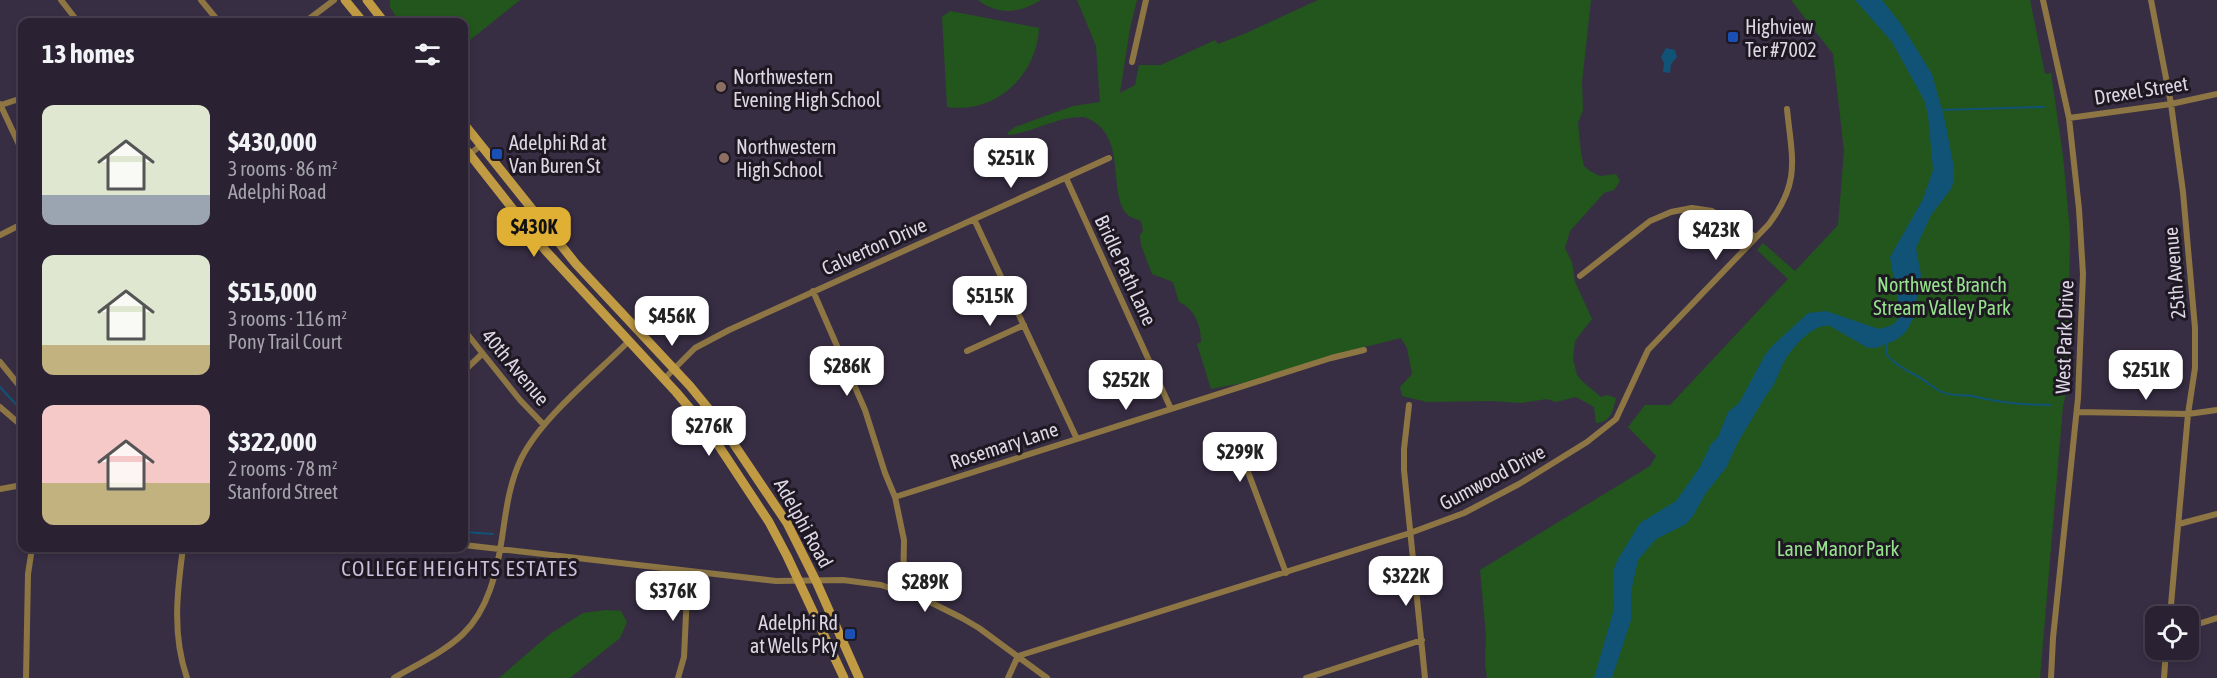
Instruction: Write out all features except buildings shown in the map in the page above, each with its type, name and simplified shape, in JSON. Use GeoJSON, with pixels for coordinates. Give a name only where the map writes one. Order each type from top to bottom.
{"type":"FeatureCollection","features":[{"type":"Feature","properties":{"kind":"main road"},"geometry":{"type":"LineString","coordinates":[[345,0],[360,18]]}},
{"type":"Feature","properties":{"kind":"main road"},"geometry":{"type":"LineString","coordinates":[[367,0],[381,18]]}},
{"type":"Feature","properties":{"kind":"main road"},"geometry":{"type":"LineString","coordinates":[[377,0],[382,18]]}},
{"type":"Feature","properties":{"kind":"main road","name":"Adelphi Road"},"geometry":{"type":"LineString","coordinates":[[468,129],[576,264],[674,369],[717,419],[787,524],[816,581],[859,678]]}},
{"type":"Feature","properties":{"kind":"main road","name":"Adelphi Road"},"geometry":{"type":"LineString","coordinates":[[468,155],[545,250],[699,418],[769,522],[844,678]]}},
{"type":"Feature","properties":{"kind":"street"},"geometry":{"type":"LineString","coordinates":[[61,0],[75,18]]}},
{"type":"Feature","properties":{"kind":"street"},"geometry":{"type":"LineString","coordinates":[[201,0],[216,18]]}},
{"type":"Feature","properties":{"kind":"street"},"geometry":{"type":"LineString","coordinates":[[310,18],[334,0]]}},
{"type":"Feature","properties":{"kind":"street"},"geometry":{"type":"LineString","coordinates":[[1132,62],[1146,0]]}},
{"type":"Feature","properties":{"kind":"street","name":"West Park Drive"},"geometry":{"type":"LineString","coordinates":[[2043,0],[2069,118],[2078,190],[2083,306],[2077,412],[2053,638],[2051,678]]}},
{"type":"Feature","properties":{"kind":"street","name":"25th Avenue"},"geometry":{"type":"LineString","coordinates":[[2151,0],[2171,104],[2194,300],[2195,368],[2188,414],[2171,606]]}},
{"type":"Feature","properties":{"kind":"street","name":"Drexel Street"},"geometry":{"type":"LineString","coordinates":[[2069,118],[2171,104],[2217,94]]}},
{"type":"Feature","properties":{"kind":"street"},"geometry":{"type":"LineString","coordinates":[[18,99],[1,104],[18,142]]}},
{"type":"Feature","properties":{"kind":"street","name":"Gumwood Drive"},"geometry":{"type":"LineString","coordinates":[[1018,656],[1410,533],[1485,502],[1560,460],[1611,424],[1621,412],[1648,350],[1777,214],[1790,188],[1792,175],[1787,109]]}},
{"type":"Feature","properties":{"kind":"street"},"geometry":{"type":"LineString","coordinates":[[468,152],[481,146]]}},
{"type":"Feature","properties":{"kind":"street","name":"Calverton Drive"},"geometry":{"type":"LineString","coordinates":[[664,379],[703,343],[1109,158]]}},
{"type":"Feature","properties":{"kind":"street","name":"Bridle Path Lane"},"geometry":{"type":"LineString","coordinates":[[1066,178],[1171,409]]}},
{"type":"Feature","properties":{"kind":"street"},"geometry":{"type":"LineString","coordinates":[[1580,276],[1650,221],[1671,212],[1692,208],[1712,211],[1756,237]]}},
{"type":"Feature","properties":{"kind":"street"},"geometry":{"type":"LineString","coordinates":[[975,219],[1077,439]]}},
{"type":"Feature","properties":{"kind":"street"},"geometry":{"type":"LineString","coordinates":[[0,235],[18,227]]}},
{"type":"Feature","properties":{"kind":"street"},"geometry":{"type":"LineString","coordinates":[[813,291],[865,410],[878,455],[895,497],[904,540],[903,592]]}},
{"type":"Feature","properties":{"kind":"street"},"geometry":{"type":"LineString","coordinates":[[967,351],[1024,325]]}},
{"type":"Feature","properties":{"kind":"street","name":"40th Avenue"},"geometry":{"type":"LineString","coordinates":[[468,335],[544,425]]}},
{"type":"Feature","properties":{"kind":"street"},"geometry":{"type":"LineString","coordinates":[[393,678],[451,643],[472,623],[487,595],[500,551],[509,494],[515,474],[527,449],[544,425],[628,342]]}},
{"type":"Feature","properties":{"kind":"street","name":"Rosemary Lane"},"geometry":{"type":"LineString","coordinates":[[895,497],[1331,358],[1364,350]]}},
{"type":"Feature","properties":{"kind":"street"},"geometry":{"type":"LineString","coordinates":[[468,367],[482,354]]}},
{"type":"Feature","properties":{"kind":"street"},"geometry":{"type":"LineString","coordinates":[[0,362],[18,384]]}},
{"type":"Feature","properties":{"kind":"street"},"geometry":{"type":"LineString","coordinates":[[1409,405],[1403,459],[1425,678]]}},
{"type":"Feature","properties":{"kind":"street"},"geometry":{"type":"LineString","coordinates":[[0,407],[18,423]]}},
{"type":"Feature","properties":{"kind":"street"},"geometry":{"type":"LineString","coordinates":[[2077,412],[2188,414],[2217,410]]}},
{"type":"Feature","properties":{"kind":"street"},"geometry":{"type":"LineString","coordinates":[[1245,464],[1286,573]]}},
{"type":"Feature","properties":{"kind":"street"},"geometry":{"type":"LineString","coordinates":[[0,489],[18,486]]}},
{"type":"Feature","properties":{"kind":"street"},"geometry":{"type":"LineString","coordinates":[[2179,524],[2217,514]]}},
{"type":"Feature","properties":{"kind":"street"},"geometry":{"type":"LineString","coordinates":[[468,546],[688,572],[799,581],[863,582],[928,601],[962,618],[1047,678]]}},
{"type":"Feature","properties":{"kind":"street"},"geometry":{"type":"LineString","coordinates":[[26,678],[28,574],[31,552]]}},
{"type":"Feature","properties":{"kind":"street"},"geometry":{"type":"LineString","coordinates":[[182,552],[176,622],[187,678]]}},
{"type":"Feature","properties":{"kind":"street"},"geometry":{"type":"LineString","coordinates":[[678,678],[684,657],[688,572]]}},
{"type":"Feature","properties":{"kind":"street"},"geometry":{"type":"LineString","coordinates":[[2199,624],[2217,618]]}},
{"type":"Feature","properties":{"kind":"street"},"geometry":{"type":"LineString","coordinates":[[1310,678],[1422,640]]}},
{"type":"Feature","properties":{"kind":"street"},"geometry":{"type":"LineString","coordinates":[[1008,678],[1018,656]]}},
{"type":"Feature","properties":{"kind":"street"},"geometry":{"type":"LineString","coordinates":[[2164,678],[2165,660]]}},
{"type":"Feature","properties":{"kind":"green space"},"geometry":{"type":"Polygon","coordinates":[[[390,0],[520,0],[468,42],[468,18],[397,18],[390,7],[390,0]]]}},
{"type":"Feature","properties":{"kind":"green space"},"geometry":{"type":"Polygon","coordinates":[[[978,0],[1041,0],[1025,8],[1010,11],[994,9],[978,0]]]}},
{"type":"Feature","properties":{"kind":"green space"},"geometry":{"type":"Polygon","coordinates":[[[1077,0],[1137,0],[1130,28],[1120,93],[1135,85],[1139,65],[1161,65],[1215,40],[1218,44],[1244,34],[1318,0],[1591,0],[1582,82],[1583,110],[1578,123],[1581,153],[1584,166],[1590,171],[1600,176],[1616,174],[1620,181],[1614,190],[1604,193],[1570,231],[1565,248],[1572,262],[1575,282],[1592,319],[1575,341],[1573,359],[1577,375],[1601,397],[1607,395],[1616,398],[1608,418],[1596,423],[1594,407],[1576,397],[1556,402],[1547,399],[1521,403],[1427,402],[1402,396],[1400,387],[1412,374],[1407,348],[1401,338],[1344,352],[1243,383],[1211,389],[1197,344],[1201,342],[1196,318],[1185,305],[1179,302],[1173,282],[1152,274],[1141,245],[1140,235],[1143,231],[1141,221],[1129,216],[1122,207],[1114,155],[1104,131],[1091,120],[1081,117],[1063,119],[1009,135],[1007,133],[1015,127],[1073,106],[1100,102],[1096,46],[1077,0]]]}},
{"type":"Feature","properties":{"kind":"green space","name":"Northwest Branch Stream Valley Park"},"geometry":{"type":"Polygon","coordinates":[[[1791,0],[2030,0],[2045,74],[2051,73],[2063,156],[2070,232],[2068,386],[2063,406],[2040,678],[1487,678],[1480,570],[1650,466],[1656,456],[1628,427],[1645,405],[1670,405],[1788,279],[1757,250],[1763,243],[1795,271],[1838,225],[1844,151],[1833,54],[1791,0]]]}},
{"type":"Feature","properties":{"kind":"green space"},"geometry":{"type":"Polygon","coordinates":[[[950,11],[1039,28],[1031,62],[1022,76],[997,98],[965,108],[947,107],[942,17],[950,11]]]}},
{"type":"Feature","properties":{"kind":"green space"},"geometry":{"type":"Polygon","coordinates":[[[839,93],[847,103],[838,109],[830,100],[839,93]]]}},
{"type":"Feature","properties":{"kind":"green space"},"geometry":{"type":"Polygon","coordinates":[[[621,611],[627,622],[620,638],[570,678],[499,678],[550,634],[583,613],[621,611]]]}},
{"type":"Feature","properties":{"kind":"water"},"geometry":{"type":"Polygon","coordinates":[[[1855,0],[1882,0],[1901,24],[1932,74],[1945,121],[1954,168],[1951,189],[1931,215],[1916,248],[1921,275],[1913,319],[1906,332],[1896,340],[1876,348],[1868,348],[1830,326],[1824,326],[1811,332],[1793,348],[1773,386],[1738,442],[1726,468],[1706,493],[1693,516],[1686,524],[1656,539],[1638,560],[1631,592],[1631,620],[1612,678],[1594,678],[1614,609],[1613,571],[1618,559],[1640,523],[1676,501],[1700,467],[1711,444],[1718,437],[1728,412],[1739,403],[1765,355],[1773,345],[1808,313],[1826,311],[1879,329],[1896,322],[1900,313],[1890,257],[1923,199],[1933,170],[1928,115],[1924,100],[1892,42],[1855,0]]]}},
{"type":"Feature","properties":{"kind":"water"},"geometry":{"type":"Polygon","coordinates":[[[1666,48],[1675,50],[1677,57],[1671,64],[1670,73],[1663,72],[1664,63],[1661,57],[1666,48]]]}},
{"type":"Feature","properties":{"kind":"waterway"},"geometry":{"type":"LineString","coordinates":[[1939,110],[2044,107]]}},
{"type":"Feature","properties":{"kind":"waterway"},"geometry":{"type":"LineString","coordinates":[[1887,342],[1886,354],[1893,361],[1944,393],[2012,403],[2051,405]]}},
{"type":"Feature","properties":{"kind":"waterway"},"geometry":{"type":"LineString","coordinates":[[0,387],[18,407]]}},
{"type":"Feature","properties":{"kind":"waterway"},"geometry":{"type":"LineString","coordinates":[[468,532],[493,534]]}},
{"type":"Feature","properties":{"kind":"place","name":"Highview Ter #7002"},"geometry":{"type":"Point","coordinates":[1733,37]}},
{"type":"Feature","properties":{"kind":"place","name":"Northwestern Evening High School"},"geometry":{"type":"Point","coordinates":[721,87]}},
{"type":"Feature","properties":{"kind":"place","name":"Adelphi Rd at Van Buren St"},"geometry":{"type":"Point","coordinates":[497,154]}},
{"type":"Feature","properties":{"kind":"place","name":"Northwestern High School"},"geometry":{"type":"Point","coordinates":[724,158]}},
{"type":"Feature","properties":{"kind":"place","name":"Adelphi Rd at Wells Pky"},"geometry":{"type":"Point","coordinates":[850,634]}},
{"type":"Feature","properties":{"kind":"district","name":"COLLEGE HEIGHTS ESTATES"},"geometry":{"type":"Point","coordinates":[460,568]}},
{"type":"Feature","properties":{"kind":"park label","name":"Lane Manor Park"},"geometry":{"type":"Point","coordinates":[1838,548]}}]}
